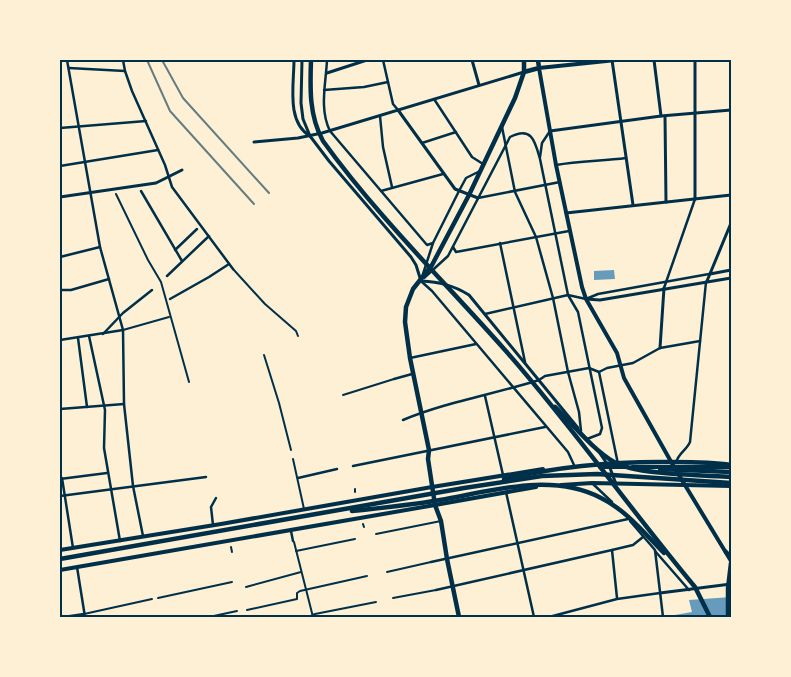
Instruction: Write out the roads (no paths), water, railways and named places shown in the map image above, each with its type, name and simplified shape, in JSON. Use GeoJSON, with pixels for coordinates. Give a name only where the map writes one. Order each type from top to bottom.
{"type":"FeatureCollection","features":[{"type":"Feature","properties":{"kind":"highway"},"geometry":{"type":"LineString","coordinates":[[311,60],[312,107],[318,131],[323,141],[393,227],[505,350],[540,392],[695,587],[710,617]]}},
{"type":"Feature","properties":{"kind":"highway"},"geometry":{"type":"LineString","coordinates":[[460,617],[441,521],[435,505],[428,450],[410,358],[405,312],[410,296],[432,265],[469,195],[482,164],[502,126],[524,72],[524,60]]}},
{"type":"Feature","properties":{"kind":"highway"},"geometry":{"type":"LineString","coordinates":[[524,72],[539,68],[538,60]]}},
{"type":"Feature","properties":{"kind":"highway"},"geometry":{"type":"LineString","coordinates":[[540,392],[596,448],[614,462],[634,469],[731,477]]}},
{"type":"Feature","properties":{"kind":"highway"},"geometry":{"type":"LineString","coordinates":[[464,488],[534,472],[609,463],[713,463],[731,466]]}},
{"type":"Feature","properties":{"kind":"highway"},"geometry":{"type":"LineString","coordinates":[[634,469],[731,472]]}},
{"type":"Feature","properties":{"kind":"highway"},"geometry":{"type":"LineString","coordinates":[[60,559],[542,476],[578,474],[731,484]]}},
{"type":"Feature","properties":{"kind":"highway"},"geometry":{"type":"LineString","coordinates":[[324,514],[396,507],[524,486],[556,484],[579,489],[607,501],[630,519],[676,565]]}},
{"type":"Feature","properties":{"kind":"highway"},"geometry":{"type":"LineString","coordinates":[[726,552],[731,560],[728,588],[729,617]]}},
{"type":"Feature","properties":{"kind":"highway"},"geometry":{"type":"LineString","coordinates":[[729,617],[731,613]]}},
{"type":"Feature","properties":{"kind":"main road"},"geometry":{"type":"LineString","coordinates":[[616,60],[539,68],[569,231],[586,300],[617,353],[624,378],[726,552]]}},
{"type":"Feature","properties":{"kind":"main road"},"geometry":{"type":"LineString","coordinates":[[60,550],[574,464],[610,468],[731,466]]}},
{"type":"Feature","properties":{"kind":"main road"},"geometry":{"type":"LineString","coordinates":[[60,570],[538,487],[592,483],[731,484]]}},
{"type":"Feature","properties":{"kind":"street"},"geometry":{"type":"LineString","coordinates":[[67,60],[100,247],[123,330],[126,404],[133,486],[143,536]]}},
{"type":"Feature","properties":{"kind":"street"},"geometry":{"type":"LineString","coordinates":[[123,60],[125,71],[172,187],[233,269],[298,336]]}},
{"type":"Feature","properties":{"kind":"street"},"geometry":{"type":"LineString","coordinates":[[294,60],[293,95],[295,116],[301,130],[310,136]]}},
{"type":"Feature","properties":{"kind":"street"},"geometry":{"type":"LineString","coordinates":[[302,60],[301,103],[310,136],[328,161],[410,257],[416,265],[421,281],[432,291],[568,452],[574,464]]}},
{"type":"Feature","properties":{"kind":"street"},"geometry":{"type":"LineString","coordinates":[[327,60],[324,90],[326,118],[330,131],[427,245],[433,244]]}},
{"type":"Feature","properties":{"kind":"street"},"geometry":{"type":"LineString","coordinates":[[326,73],[367,60]]}},
{"type":"Feature","properties":{"kind":"street"},"geometry":{"type":"LineString","coordinates":[[384,60],[393,104],[455,189],[478,198],[560,182]]}},
{"type":"Feature","properties":{"kind":"street"},"geometry":{"type":"LineString","coordinates":[[472,60],[479,85]]}},
{"type":"Feature","properties":{"kind":"street"},"geometry":{"type":"LineString","coordinates":[[612,60],[633,205]]}},
{"type":"Feature","properties":{"kind":"street"},"geometry":{"type":"LineString","coordinates":[[654,60],[663,116],[666,202]]}},
{"type":"Feature","properties":{"kind":"street"},"geometry":{"type":"LineString","coordinates":[[660,348],[664,288],[695,199],[695,60]]}},
{"type":"Feature","properties":{"kind":"street"},"geometry":{"type":"LineString","coordinates":[[69,68],[125,71]]}},
{"type":"Feature","properties":{"kind":"street"},"geometry":{"type":"LineString","coordinates":[[254,142],[310,136],[330,131],[524,72]]}},
{"type":"Feature","properties":{"kind":"street"},"geometry":{"type":"LineString","coordinates":[[324,90],[364,87],[388,82]]}},
{"type":"Feature","properties":{"kind":"street"},"geometry":{"type":"LineString","coordinates":[[434,99],[472,157],[482,164]]}},
{"type":"Feature","properties":{"kind":"street"},"geometry":{"type":"LineString","coordinates":[[540,159],[542,143],[550,131],[663,116],[731,110]]}},
{"type":"Feature","properties":{"kind":"street"},"geometry":{"type":"LineString","coordinates":[[380,116],[392,187]]}},
{"type":"Feature","properties":{"kind":"street"},"geometry":{"type":"LineString","coordinates":[[60,128],[146,120]]}},
{"type":"Feature","properties":{"kind":"street"},"geometry":{"type":"LineString","coordinates":[[502,126],[515,192],[536,237],[552,298],[579,412],[581,432]]}},
{"type":"Feature","properties":{"kind":"street"},"geometry":{"type":"LineString","coordinates":[[422,144],[456,132]]}},
{"type":"Feature","properties":{"kind":"street"},"geometry":{"type":"LineString","coordinates":[[421,281],[448,256],[506,142],[515,134],[525,133],[529,135],[536,142],[568,295],[578,312],[602,428],[600,434],[587,439]]}},
{"type":"Feature","properties":{"kind":"street"},"geometry":{"type":"LineString","coordinates":[[60,166],[158,150]]}},
{"type":"Feature","properties":{"kind":"street"},"geometry":{"type":"LineString","coordinates":[[556,165],[626,158]]}},
{"type":"Feature","properties":{"kind":"street"},"geometry":{"type":"LineString","coordinates":[[60,198],[156,183],[182,170]]}},
{"type":"Feature","properties":{"kind":"street"},"geometry":{"type":"LineString","coordinates":[[421,281],[433,244],[459,191],[466,178],[480,171]]}},
{"type":"Feature","properties":{"kind":"street"},"geometry":{"type":"LineString","coordinates":[[381,191],[443,174]]}},
{"type":"Feature","properties":{"kind":"street"},"geometry":{"type":"LineString","coordinates":[[141,191],[182,261]]}},
{"type":"Feature","properties":{"kind":"street"},"geometry":{"type":"LineString","coordinates":[[117,195],[148,260],[161,282],[188,382]]}},
{"type":"Feature","properties":{"kind":"street"},"geometry":{"type":"LineString","coordinates":[[566,213],[731,195]]}},
{"type":"Feature","properties":{"kind":"street"},"geometry":{"type":"LineString","coordinates":[[674,466],[677,456],[687,448],[690,442],[706,282],[731,223]]}},
{"type":"Feature","properties":{"kind":"street"},"geometry":{"type":"LineString","coordinates":[[175,250],[197,229]]}},
{"type":"Feature","properties":{"kind":"street"},"geometry":{"type":"LineString","coordinates":[[453,247],[456,252],[569,231]]}},
{"type":"Feature","properties":{"kind":"street"},"geometry":{"type":"LineString","coordinates":[[166,276],[208,236]]}},
{"type":"Feature","properties":{"kind":"street"},"geometry":{"type":"LineString","coordinates":[[500,243],[525,362]]}},
{"type":"Feature","properties":{"kind":"street"},"geometry":{"type":"LineString","coordinates":[[60,257],[100,247]]}},
{"type":"Feature","properties":{"kind":"street"},"geometry":{"type":"LineString","coordinates":[[170,298],[229,264]]}},
{"type":"Feature","properties":{"kind":"street"},"geometry":{"type":"LineString","coordinates":[[586,300],[598,294],[731,270]]}},
{"type":"Feature","properties":{"kind":"street"},"geometry":{"type":"LineString","coordinates":[[485,314],[568,295],[586,300],[600,300],[731,278]]}},
{"type":"Feature","properties":{"kind":"street"},"geometry":{"type":"LineString","coordinates":[[60,290],[71,290],[109,280]]}},
{"type":"Feature","properties":{"kind":"street"},"geometry":{"type":"LineString","coordinates":[[421,281],[442,283],[458,288],[469,295],[610,468],[616,484]]}},
{"type":"Feature","properties":{"kind":"street"},"geometry":{"type":"LineString","coordinates":[[103,334],[123,313],[152,290]]}},
{"type":"Feature","properties":{"kind":"street"},"geometry":{"type":"LineString","coordinates":[[60,340],[123,330],[170,315]]}},
{"type":"Feature","properties":{"kind":"street"},"geometry":{"type":"LineString","coordinates":[[89,336],[105,410],[104,448],[120,540]]}},
{"type":"Feature","properties":{"kind":"street"},"geometry":{"type":"LineString","coordinates":[[78,338],[88,407]]}},
{"type":"Feature","properties":{"kind":"street"},"geometry":{"type":"LineString","coordinates":[[403,420],[439,407],[539,380],[545,376],[589,368],[599,372],[607,368],[633,363],[660,348],[700,341]]}},
{"type":"Feature","properties":{"kind":"street"},"geometry":{"type":"LineString","coordinates":[[410,358],[476,344]]}},
{"type":"Feature","properties":{"kind":"street"},"geometry":{"type":"LineString","coordinates":[[264,355],[278,398],[291,450]]}},
{"type":"Feature","properties":{"kind":"street"},"geometry":{"type":"LineString","coordinates":[[599,372],[619,468]]}},
{"type":"Feature","properties":{"kind":"street"},"geometry":{"type":"LineString","coordinates":[[343,395],[394,378],[413,374]]}},
{"type":"Feature","properties":{"kind":"street"},"geometry":{"type":"LineString","coordinates":[[485,396],[503,475]]}},
{"type":"Feature","properties":{"kind":"street"},"geometry":{"type":"LineString","coordinates":[[60,410],[126,404]]}},
{"type":"Feature","properties":{"kind":"street"},"geometry":{"type":"LineString","coordinates":[[353,466],[545,427]]}},
{"type":"Feature","properties":{"kind":"street"},"geometry":{"type":"LineString","coordinates":[[293,459],[304,509]]}},
{"type":"Feature","properties":{"kind":"street"},"geometry":{"type":"LineString","coordinates":[[298,478],[337,469]]}},
{"type":"Feature","properties":{"kind":"street"},"geometry":{"type":"LineString","coordinates":[[73,548],[61,478],[107,472]]}},
{"type":"Feature","properties":{"kind":"street"},"geometry":{"type":"LineString","coordinates":[[60,496],[206,477]]}},
{"type":"Feature","properties":{"kind":"street"},"geometry":{"type":"LineString","coordinates":[[592,483],[628,519],[689,590]]}},
{"type":"Feature","properties":{"kind":"street"},"geometry":{"type":"LineString","coordinates":[[506,492],[534,617]]}},
{"type":"Feature","properties":{"kind":"street"},"geometry":{"type":"LineString","coordinates":[[213,525],[211,508],[216,498]]}},
{"type":"Feature","properties":{"kind":"street"},"geometry":{"type":"LineString","coordinates":[[387,572],[628,519]]}},
{"type":"Feature","properties":{"kind":"street"},"geometry":{"type":"LineString","coordinates":[[376,534],[441,521]]}},
{"type":"Feature","properties":{"kind":"street"},"geometry":{"type":"LineString","coordinates":[[291,530],[311,617],[315,614],[376,602]]}},
{"type":"Feature","properties":{"kind":"street"},"geometry":{"type":"LineString","coordinates":[[393,598],[612,550],[634,544],[643,537]]}},
{"type":"Feature","properties":{"kind":"street"},"geometry":{"type":"LineString","coordinates":[[296,551],[355,539]]}},
{"type":"Feature","properties":{"kind":"street"},"geometry":{"type":"LineString","coordinates":[[231,547],[232,552]]}},
{"type":"Feature","properties":{"kind":"street"},"geometry":{"type":"LineString","coordinates":[[612,550],[617,599]]}},
{"type":"Feature","properties":{"kind":"street"},"geometry":{"type":"LineString","coordinates":[[655,550],[664,617]]}},
{"type":"Feature","properties":{"kind":"street"},"geometry":{"type":"LineString","coordinates":[[77,567],[85,615]]}},
{"type":"Feature","properties":{"kind":"street"},"geometry":{"type":"LineString","coordinates":[[246,588],[301,572]]}},
{"type":"Feature","properties":{"kind":"street"},"geometry":{"type":"LineString","coordinates":[[247,610],[297,599],[298,592],[306,589],[367,576]]}},
{"type":"Feature","properties":{"kind":"street"},"geometry":{"type":"LineString","coordinates":[[158,598],[232,582]]}},
{"type":"Feature","properties":{"kind":"street"},"geometry":{"type":"LineString","coordinates":[[550,617],[617,599],[731,584]]}},
{"type":"Feature","properties":{"kind":"street"},"geometry":{"type":"LineString","coordinates":[[64,617],[85,615],[152,599]]}},
{"type":"Feature","properties":{"kind":"street"},"geometry":{"type":"LineString","coordinates":[[209,617],[237,612]]}},
{"type":"Feature","properties":{"kind":"water"},"geometry":{"type":"Polygon","coordinates":[[[614,270],[615,279],[594,280],[594,271],[614,270]]]}},
{"type":"Feature","properties":{"kind":"water"},"geometry":{"type":"Polygon","coordinates":[[[731,597],[731,617],[663,617],[692,612],[689,600],[731,597]]]}},
{"type":"Feature","properties":{"kind":"railway"},"geometry":{"type":"LineString","coordinates":[[147,60],[170,111],[254,204]]}},
{"type":"Feature","properties":{"kind":"railway"},"geometry":{"type":"LineString","coordinates":[[162,60],[183,98],[269,193]]}}]}
